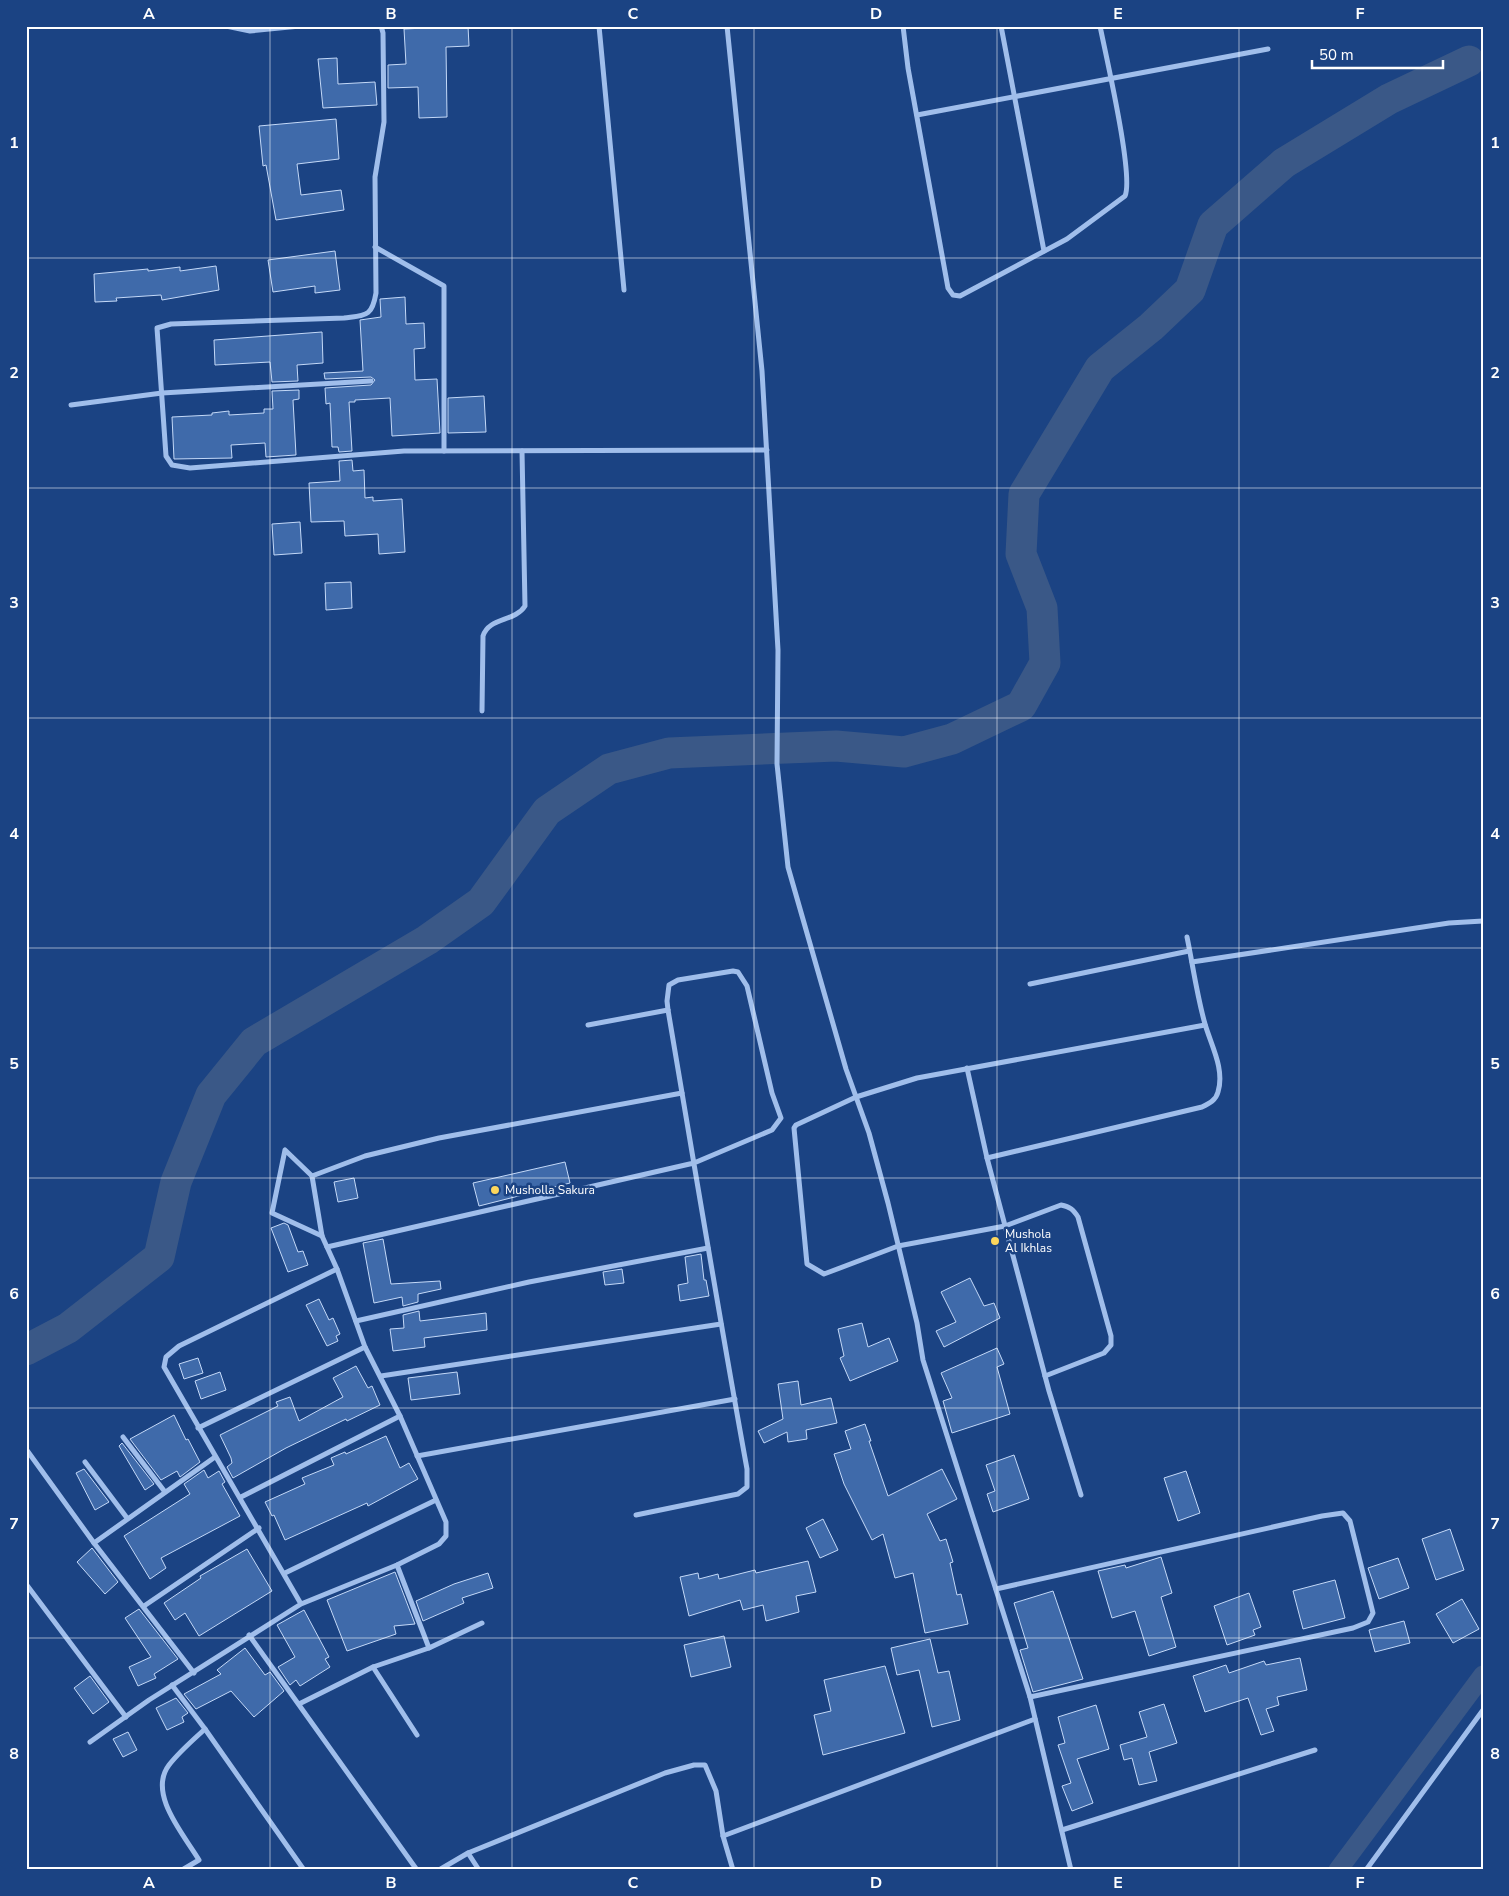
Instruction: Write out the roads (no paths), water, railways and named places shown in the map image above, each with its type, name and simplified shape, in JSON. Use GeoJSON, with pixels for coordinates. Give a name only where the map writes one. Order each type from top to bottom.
{"type":"FeatureCollection","features":[{"type":"Feature","properties":{"kind":"street"},"geometry":{"type":"LineString","coordinates":[[226,26],[250,30],[300,26]]}},
{"type":"Feature","properties":{"kind":"street"},"geometry":{"type":"LineString","coordinates":[[381,26],[384,33],[384,122],[375,177],[376,293],[374,308],[367,314],[344,318],[170,324],[157,328],[166,456],[172,465],[190,468],[404,451],[767,450]]}},
{"type":"Feature","properties":{"kind":"street"},"geometry":{"type":"LineString","coordinates":[[599,26],[624,290]]}},
{"type":"Feature","properties":{"kind":"street"},"geometry":{"type":"LineString","coordinates":[[727,26],[762,370],[778,650],[777,764],[788,867],[868,1133],[917,1323],[923,1360],[1030,1697],[1071,1870]]}},
{"type":"Feature","properties":{"kind":"street"},"geometry":{"type":"LineString","coordinates":[[903,26],[917,115],[950,292],[953,295],[960,296],[1074,234],[1125,196],[1128,190],[1125,155],[1100,26]]}},
{"type":"Feature","properties":{"kind":"street"},"geometry":{"type":"LineString","coordinates":[[1001,26],[1044,251]]}},
{"type":"Feature","properties":{"kind":"street"},"geometry":{"type":"LineString","coordinates":[[917,115],[1268,49]]}},
{"type":"Feature","properties":{"kind":"street"},"geometry":{"type":"LineString","coordinates":[[375,247],[444,286],[444,451]]}},
{"type":"Feature","properties":{"kind":"street"},"geometry":{"type":"LineString","coordinates":[[71,405],[162,393],[371,381]]}},
{"type":"Feature","properties":{"kind":"street"},"geometry":{"type":"LineString","coordinates":[[482,711],[485,630],[489,625],[521,612],[525,606],[522,451]]}},
{"type":"Feature","properties":{"kind":"street"},"geometry":{"type":"LineString","coordinates":[[1192,962],[1449,923],[1483,920]]}},
{"type":"Feature","properties":{"kind":"street"},"geometry":{"type":"LineString","coordinates":[[987,1158],[1202,1107],[1214,1101],[1218,1091],[1219,1074],[1216,1053],[1205,1025],[1187,937]]}},
{"type":"Feature","properties":{"kind":"street"},"geometry":{"type":"LineString","coordinates":[[1030,984],[1190,951]]}},
{"type":"Feature","properties":{"kind":"street"},"geometry":{"type":"LineString","coordinates":[[327,1247],[694,1163],[772,1130],[781,1118],[772,1093],[747,986],[738,972],[733,971],[678,980],[669,985],[667,1001],[668,1010],[694,1163],[708,1248],[747,1469],[747,1487],[738,1494],[636,1516]]}},
{"type":"Feature","properties":{"kind":"street"},"geometry":{"type":"LineString","coordinates":[[588,1025],[668,1010]]}},
{"type":"Feature","properties":{"kind":"street"},"geometry":{"type":"LineString","coordinates":[[1045,1376],[1104,1353],[1111,1344],[1111,1336],[1078,1216],[1074,1210],[1070,1207],[1061,1206],[1005,1226],[898,1246],[824,1274],[807,1264],[794,1128],[796,1125],[856,1097],[917,1078],[1205,1025]]}},
{"type":"Feature","properties":{"kind":"street"},"geometry":{"type":"LineString","coordinates":[[967,1068],[987,1158],[1045,1376],[1081,1495]]}},
{"type":"Feature","properties":{"kind":"street"},"geometry":{"type":"LineString","coordinates":[[312,1176],[365,1156],[439,1138],[682,1092]]}},
{"type":"Feature","properties":{"kind":"street"},"geometry":{"type":"LineString","coordinates":[[90,1742],[172,1685],[249,1635],[302,1604],[396,1565],[438,1544],[446,1536],[446,1522],[400,1416],[365,1347],[337,1269],[322,1236],[312,1176],[284,1150],[272,1214],[322,1236]]}},
{"type":"Feature","properties":{"kind":"street"},"geometry":{"type":"LineString","coordinates":[[356,1321],[529,1282],[708,1248]]}},
{"type":"Feature","properties":{"kind":"street"},"geometry":{"type":"LineString","coordinates":[[302,1604],[164,1367],[166,1357],[179,1346],[337,1269]]}},
{"type":"Feature","properties":{"kind":"street"},"geometry":{"type":"LineString","coordinates":[[381,1376],[721,1324]]}},
{"type":"Feature","properties":{"kind":"street"},"geometry":{"type":"LineString","coordinates":[[198,1428],[365,1347]]}},
{"type":"Feature","properties":{"kind":"street"},"geometry":{"type":"LineString","coordinates":[[417,1456],[734,1399]]}},
{"type":"Feature","properties":{"kind":"street"},"geometry":{"type":"LineString","coordinates":[[241,1497],[400,1416]]}},
{"type":"Feature","properties":{"kind":"street"},"geometry":{"type":"LineString","coordinates":[[123,1437],[165,1492]]}},
{"type":"Feature","properties":{"kind":"street"},"geometry":{"type":"LineString","coordinates":[[26,1449],[94,1543],[194,1672]]}},
{"type":"Feature","properties":{"kind":"street"},"geometry":{"type":"LineString","coordinates":[[94,1543],[215,1457]]}},
{"type":"Feature","properties":{"kind":"street"},"geometry":{"type":"LineString","coordinates":[[85,1462],[128,1518]]}},
{"type":"Feature","properties":{"kind":"street"},"geometry":{"type":"LineString","coordinates":[[285,1573],[436,1500]]}},
{"type":"Feature","properties":{"kind":"street"},"geometry":{"type":"LineString","coordinates":[[996,1589],[1322,1516],[1343,1513],[1350,1520],[1373,1613],[1368,1622],[1353,1628],[1030,1697]]}},
{"type":"Feature","properties":{"kind":"street"},"geometry":{"type":"LineString","coordinates":[[144,1606],[259,1528]]}},
{"type":"Feature","properties":{"kind":"street"},"geometry":{"type":"LineString","coordinates":[[396,1565],[429,1648]]}},
{"type":"Feature","properties":{"kind":"street"},"geometry":{"type":"LineString","coordinates":[[26,1584],[126,1717]]}},
{"type":"Feature","properties":{"kind":"street"},"geometry":{"type":"LineString","coordinates":[[299,1704],[373,1666],[429,1648],[482,1623]]}},
{"type":"Feature","properties":{"kind":"street"},"geometry":{"type":"LineString","coordinates":[[249,1635],[417,1870]]}},
{"type":"Feature","properties":{"kind":"street"},"geometry":{"type":"LineString","coordinates":[[373,1666],[417,1735]]}},
{"type":"Feature","properties":{"kind":"street"},"geometry":{"type":"LineString","coordinates":[[172,1685],[304,1870]]}},
{"type":"Feature","properties":{"kind":"street"},"geometry":{"type":"LineString","coordinates":[[1366,1870],[1483,1710]]}},
{"type":"Feature","properties":{"kind":"street"},"geometry":{"type":"LineString","coordinates":[[723,1836],[1036,1719]]}},
{"type":"Feature","properties":{"kind":"street"},"geometry":{"type":"LineString","coordinates":[[182,1870],[199,1860],[170,1812],[164,1797],[163,1778],[168,1766],[205,1729]]}},
{"type":"Feature","properties":{"kind":"street"},"geometry":{"type":"LineString","coordinates":[[1062,1830],[1315,1750]]}},
{"type":"Feature","properties":{"kind":"street"},"geometry":{"type":"LineString","coordinates":[[439,1870],[468,1853],[664,1773],[694,1765],[705,1765],[716,1791],[723,1836],[733,1870]]}},
{"type":"Feature","properties":{"kind":"street"},"geometry":{"type":"LineString","coordinates":[[468,1853],[479,1870]]}},
{"type":"Feature","properties":{"kind":"waterway"},"geometry":{"type":"LineString","coordinates":[[26,1350],[68,1328],[159,1257],[176,1182],[211,1095],[254,1042],[427,940],[481,902],[547,811],[609,769],[669,753],[836,746],[904,752],[952,739],[1021,706],[1045,663],[1042,608],[1021,554],[1024,494],[1100,368],[1151,327],[1190,290],[1213,225],[1284,163],[1389,99],[1469,61]]}},
{"type":"Feature","properties":{"kind":"waterway"},"geometry":{"type":"LineString","coordinates":[[1338,1870],[1483,1675]]}},
{"type":"Feature","properties":{"kind":"place","name":"Musholla Sakura"},"geometry":{"type":"Point","coordinates":[495,1190]}},
{"type":"Feature","properties":{"kind":"place","name":"Mushola Al Ikhlas"},"geometry":{"type":"Point","coordinates":[995,1241]}}]}
